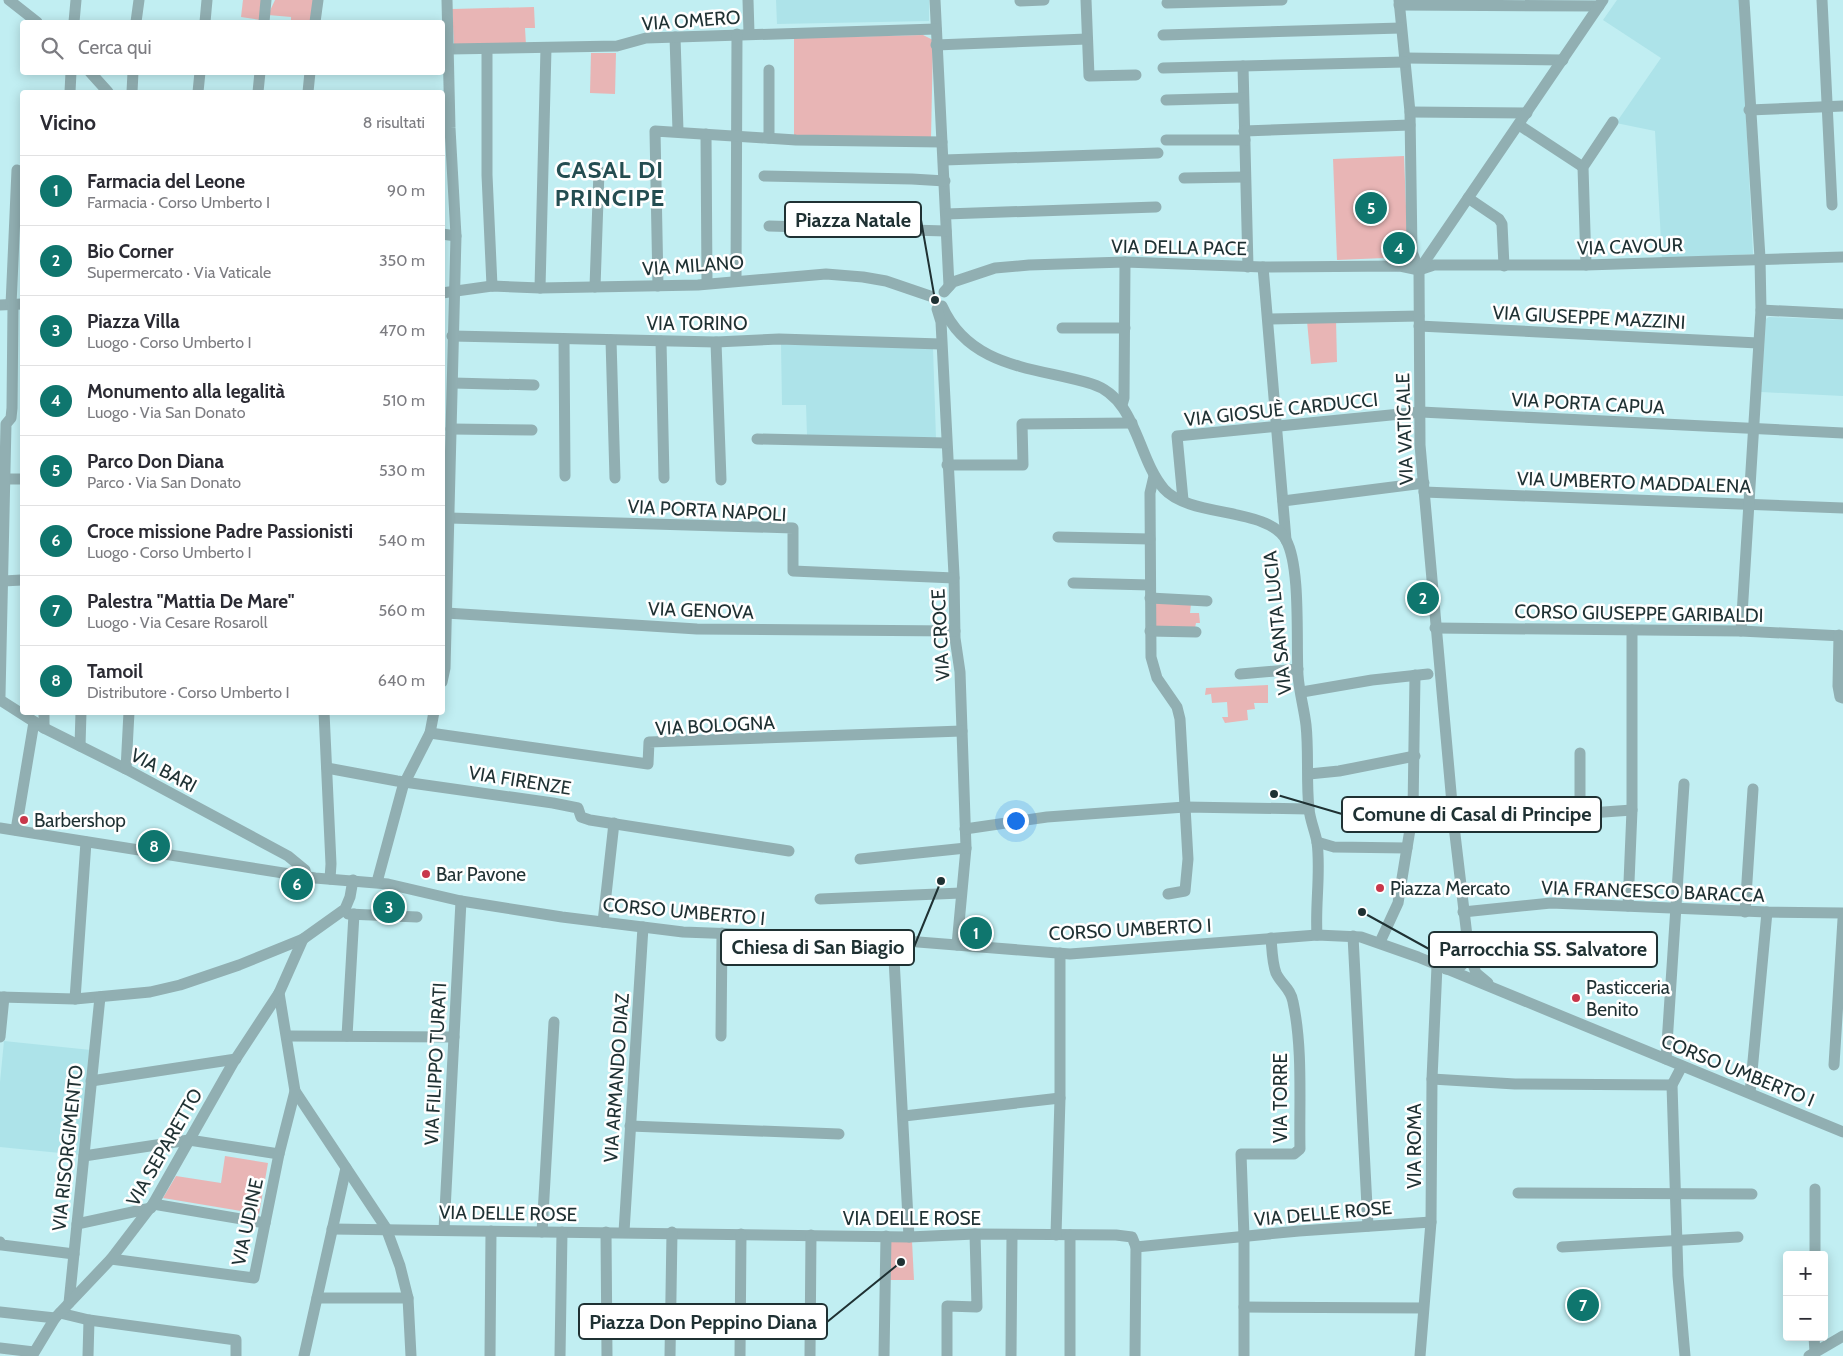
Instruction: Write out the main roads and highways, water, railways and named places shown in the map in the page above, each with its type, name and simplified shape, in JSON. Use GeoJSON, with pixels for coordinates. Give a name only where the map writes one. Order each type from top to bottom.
{"type":"FeatureCollection","features":[{"type":"Feature","properties":{"kind":"place","name":"Parco Don Diana"},"geometry":{"type":"Point","coordinates":[1371,208]}},
{"type":"Feature","properties":{"kind":"place","name":"Monumento alla legalità"},"geometry":{"type":"Point","coordinates":[1399,248]}},
{"type":"Feature","properties":{"kind":"place","name":"Piazza Natale"},"geometry":{"type":"Point","coordinates":[935,300]}},
{"type":"Feature","properties":{"kind":"place","name":"Bio Corner"},"geometry":{"type":"Point","coordinates":[1423,598]}},
{"type":"Feature","properties":{"kind":"place","name":"Comune di Casal di Principe"},"geometry":{"type":"Point","coordinates":[1274,794]}},
{"type":"Feature","properties":{"kind":"place","name":"Barbershop"},"geometry":{"type":"Point","coordinates":[24,820]}},
{"type":"Feature","properties":{"kind":"place","name":"Tamoil"},"geometry":{"type":"Point","coordinates":[154,846]}},
{"type":"Feature","properties":{"kind":"place","name":"Bar Pavone"},"geometry":{"type":"Point","coordinates":[426,874]}},
{"type":"Feature","properties":{"kind":"place","name":"Chiesa di San Biagio"},"geometry":{"type":"Point","coordinates":[941,881]}},
{"type":"Feature","properties":{"kind":"place","name":"Croce missione Padre Passionisti"},"geometry":{"type":"Point","coordinates":[297,884]}},
{"type":"Feature","properties":{"kind":"place","name":"Piazza Mercato"},"geometry":{"type":"Point","coordinates":[1380,888]}},
{"type":"Feature","properties":{"kind":"place","name":"Piazza Villa"},"geometry":{"type":"Point","coordinates":[389,907]}},
{"type":"Feature","properties":{"kind":"place","name":"Parrocchia SS. Salvatore"},"geometry":{"type":"Point","coordinates":[1362,912]}},
{"type":"Feature","properties":{"kind":"place","name":"Farmacia del Leone"},"geometry":{"type":"Point","coordinates":[976,933]}},
{"type":"Feature","properties":{"kind":"place","name":"Pasticceria Benito"},"geometry":{"type":"Point","coordinates":[1576,998]}},
{"type":"Feature","properties":{"kind":"place","name":"Piazza Don Peppino Diana"},"geometry":{"type":"Point","coordinates":[901,1262]}},
{"type":"Feature","properties":{"kind":"place","name":"Palestra \"Mattia De Mare\""},"geometry":{"type":"Point","coordinates":[1583,1305]}},
{"type":"Feature","properties":{"kind":"district","name":"CASAL DI PRINCIPE"},"geometry":{"type":"Point","coordinates":[610,184]}}]}
